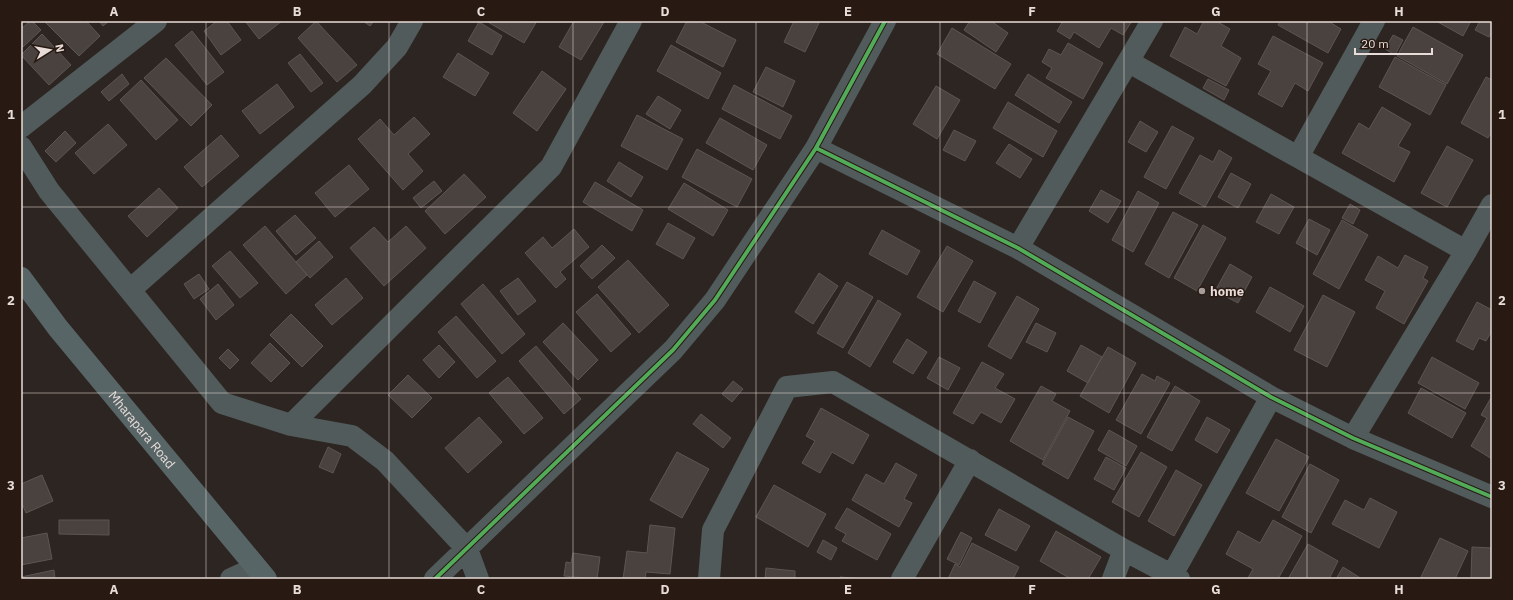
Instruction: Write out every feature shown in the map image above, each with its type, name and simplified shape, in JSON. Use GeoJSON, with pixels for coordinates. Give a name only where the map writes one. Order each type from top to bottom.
{"type":"FeatureCollection","features":[{"type":"Feature","properties":{"kind":"main road","name":"Mharapara Road"},"geometry":{"type":"LineString","coordinates":[[21,278],[58,328],[261,573]]}},
{"type":"Feature","properties":{"kind":"street"},"geometry":{"type":"LineString","coordinates":[[21,126],[156,21]]}},
{"type":"Feature","properties":{"kind":"street"},"geometry":{"type":"LineString","coordinates":[[130,290],[362,85],[397,47],[412,21]]}},
{"type":"Feature","properties":{"kind":"street"},"geometry":{"type":"LineString","coordinates":[[291,425],[551,167],[631,21]]}},
{"type":"Feature","properties":{"kind":"street"},"geometry":{"type":"LineString","coordinates":[[435,579],[673,350],[715,300],[816,148],[885,21]]}},
{"type":"Feature","properties":{"kind":"street"},"geometry":{"type":"LineString","coordinates":[[1018,248],[1152,21]]}},
{"type":"Feature","properties":{"kind":"street"},"geometry":{"type":"LineString","coordinates":[[1298,157],[1374,21]]}},
{"type":"Feature","properties":{"kind":"street"},"geometry":{"type":"LineString","coordinates":[[1129,62],[1466,251]]}},
{"type":"Feature","properties":{"kind":"street"},"geometry":{"type":"LineString","coordinates":[[21,148],[49,191],[222,403],[291,425],[352,436],[385,461],[467,549],[478,579]]}},
{"type":"Feature","properties":{"kind":"street"},"geometry":{"type":"LineString","coordinates":[[816,148],[1018,248],[1271,397],[1353,438],[1492,497]]}},
{"type":"Feature","properties":{"kind":"street"},"geometry":{"type":"LineString","coordinates":[[1353,438],[1466,251],[1492,205]]}},
{"type":"Feature","properties":{"kind":"street"},"geometry":{"type":"LineString","coordinates":[[709,579],[713,530],[787,387],[833,382],[1124,550],[1176,577],[1271,397]]}},
{"type":"Feature","properties":{"kind":"street"},"geometry":{"type":"LineString","coordinates":[[902,579],[970,460]]}},
{"type":"Feature","properties":{"kind":"street"},"geometry":{"type":"LineString","coordinates":[[1113,579],[1124,550]]}},
{"type":"Feature","properties":{"kind":"street"},"geometry":{"type":"LineString","coordinates":[[231,579],[261,573]]}},
{"type":"Feature","properties":{"kind":"building"},"geometry":{"type":"Polygon","coordinates":[[[32,21],[41,30],[23,47],[21,46],[21,29],[32,21]]]}},
{"type":"Feature","properties":{"kind":"building"},"geometry":{"type":"Polygon","coordinates":[[[44,21],[86,21],[100,36],[79,56],[44,21]]]}},
{"type":"Feature","properties":{"kind":"building"},"geometry":{"type":"Polygon","coordinates":[[[99,21],[109,21],[103,26],[99,21]]]}},
{"type":"Feature","properties":{"kind":"building"},"geometry":{"type":"Polygon","coordinates":[[[217,21],[227,21],[241,40],[221,55],[204,31],[217,21]]]}},
{"type":"Feature","properties":{"kind":"building"},"geometry":{"type":"Polygon","coordinates":[[[245,21],[282,21],[259,39],[245,21]]]}},
{"type":"Feature","properties":{"kind":"building"},"geometry":{"type":"Polygon","coordinates":[[[316,21],[357,65],[337,82],[298,38],[316,21]]]}},
{"type":"Feature","properties":{"kind":"building"},"geometry":{"type":"Polygon","coordinates":[[[363,21],[374,21],[370,26],[363,21]]]}},
{"type":"Feature","properties":{"kind":"building"},"geometry":{"type":"Polygon","coordinates":[[[486,21],[537,21],[524,43],[486,21]]]}},
{"type":"Feature","properties":{"kind":"building"},"geometry":{"type":"Polygon","coordinates":[[[574,21],[604,22],[581,60],[559,47],[574,21]]]}},
{"type":"Feature","properties":{"kind":"building"},"geometry":{"type":"Polygon","coordinates":[[[687,21],[699,21],[736,40],[723,67],[676,42],[687,21]]]}},
{"type":"Feature","properties":{"kind":"building"},"geometry":{"type":"Polygon","coordinates":[[[794,21],[820,21],[805,52],[784,42],[794,21]]]}},
{"type":"Feature","properties":{"kind":"building"},"geometry":{"type":"Polygon","coordinates":[[[970,21],[991,21],[1008,33],[996,52],[964,30],[970,21]]]}},
{"type":"Feature","properties":{"kind":"building"},"geometry":{"type":"Polygon","coordinates":[[[1063,21],[1132,21],[1123,35],[1111,28],[1099,48],[1074,32],[1070,39],[1057,31],[1063,21]]]}},
{"type":"Feature","properties":{"kind":"building"},"geometry":{"type":"Polygon","coordinates":[[[1204,21],[1216,21],[1230,29],[1221,46],[1241,58],[1226,86],[1170,56],[1185,27],[1197,34],[1204,21]]]}},
{"type":"Feature","properties":{"kind":"building"},"geometry":{"type":"Polygon","coordinates":[[[1280,21],[1332,21],[1331,23],[1341,29],[1328,53],[1278,25],[1280,21]]]}},
{"type":"Feature","properties":{"kind":"building"},"geometry":{"type":"Polygon","coordinates":[[[1436,21],[1471,21],[1463,36],[1436,21]]]}},
{"type":"Feature","properties":{"kind":"building"},"geometry":{"type":"Polygon","coordinates":[[[1480,21],[1492,21],[1492,31],[1489,37],[1475,30],[1480,21]]]}},
{"type":"Feature","properties":{"kind":"building"},"geometry":{"type":"Polygon","coordinates":[[[479,22],[502,36],[492,55],[468,41],[479,22]]]}},
{"type":"Feature","properties":{"kind":"building"},"geometry":{"type":"Polygon","coordinates":[[[1413,27],[1463,55],[1447,84],[1397,56],[1413,27]]]}},
{"type":"Feature","properties":{"kind":"building"},"geometry":{"type":"Polygon","coordinates":[[[952,28],[1011,64],[995,89],[937,54],[952,28]]]}},
{"type":"Feature","properties":{"kind":"building"},"geometry":{"type":"Polygon","coordinates":[[[192,31],[224,72],[207,85],[175,45],[192,31]]]}},
{"type":"Feature","properties":{"kind":"building"},"geometry":{"type":"Polygon","coordinates":[[[42,34],[71,65],[49,85],[21,55],[42,34]]]}},
{"type":"Feature","properties":{"kind":"building"},"geometry":{"type":"Polygon","coordinates":[[[1393,35],[1403,40],[1395,55],[1385,49],[1393,35]]]}},
{"type":"Feature","properties":{"kind":"building"},"geometry":{"type":"Polygon","coordinates":[[[1273,36],[1323,63],[1308,91],[1295,83],[1282,107],[1258,94],[1271,71],[1258,64],[1273,36]]]}},
{"type":"Feature","properties":{"kind":"building"},"geometry":{"type":"Polygon","coordinates":[[[1068,43],[1103,63],[1083,99],[1046,78],[1052,68],[1042,62],[1049,49],[1061,55],[1068,43]]]}},
{"type":"Feature","properties":{"kind":"building"},"geometry":{"type":"Polygon","coordinates":[[[671,45],[721,73],[708,99],[657,71],[671,45]]]}},
{"type":"Feature","properties":{"kind":"building"},"geometry":{"type":"Polygon","coordinates":[[[458,53],[489,73],[475,96],[443,77],[458,53]]]}},
{"type":"Feature","properties":{"kind":"building"},"geometry":{"type":"Polygon","coordinates":[[[300,54],[323,83],[311,92],[288,63],[300,54]]]}},
{"type":"Feature","properties":{"kind":"building"},"geometry":{"type":"Polygon","coordinates":[[[1395,57],[1446,85],[1430,115],[1379,87],[1395,57]]]}},
{"type":"Feature","properties":{"kind":"building"},"geometry":{"type":"Polygon","coordinates":[[[166,58],[212,105],[191,126],[144,78],[166,58]]]}},
{"type":"Feature","properties":{"kind":"building"},"geometry":{"type":"Polygon","coordinates":[[[766,67],[795,81],[783,107],[753,92],[766,67]]]}},
{"type":"Feature","properties":{"kind":"building"},"geometry":{"type":"Polygon","coordinates":[[[542,71],[566,89],[537,131],[513,113],[542,71]]]}},
{"type":"Feature","properties":{"kind":"building"},"geometry":{"type":"Polygon","coordinates":[[[122,74],[129,84],[109,101],[101,92],[122,74]]]}},
{"type":"Feature","properties":{"kind":"building"},"geometry":{"type":"Polygon","coordinates":[[[1028,74],[1072,102],[1059,123],[1015,95],[1028,74]]]}},
{"type":"Feature","properties":{"kind":"building"},"geometry":{"type":"Polygon","coordinates":[[[1486,77],[1492,80],[1492,131],[1488,138],[1461,123],[1486,77]]]}},
{"type":"Feature","properties":{"kind":"building"},"geometry":{"type":"Polygon","coordinates":[[[1208,79],[1229,90],[1224,100],[1203,88],[1208,79]]]}},
{"type":"Feature","properties":{"kind":"building"},"geometry":{"type":"Polygon","coordinates":[[[141,80],[178,120],[156,140],[120,100],[141,80]]]}},
{"type":"Feature","properties":{"kind":"building"},"geometry":{"type":"Polygon","coordinates":[[[277,84],[294,107],[260,134],[242,111],[277,84]]]}},
{"type":"Feature","properties":{"kind":"building"},"geometry":{"type":"Polygon","coordinates":[[[734,85],[792,116],[780,139],[722,109],[734,85]]]}},
{"type":"Feature","properties":{"kind":"building"},"geometry":{"type":"Polygon","coordinates":[[[936,86],[960,100],[937,139],[913,124],[936,86]]]}},
{"type":"Feature","properties":{"kind":"building"},"geometry":{"type":"Polygon","coordinates":[[[658,96],[681,110],[670,129],[646,114],[658,96]]]}},
{"type":"Feature","properties":{"kind":"building"},"geometry":{"type":"Polygon","coordinates":[[[1008,102],[1057,131],[1043,157],[993,128],[1008,102]]]}},
{"type":"Feature","properties":{"kind":"building"},"geometry":{"type":"Polygon","coordinates":[[[1382,107],[1411,124],[1398,146],[1410,152],[1394,182],[1342,153],[1359,123],[1369,129],[1382,107]]]}},
{"type":"Feature","properties":{"kind":"building"},"geometry":{"type":"Polygon","coordinates":[[[637,115],[683,139],[667,170],[621,146],[637,115]]]}},
{"type":"Feature","properties":{"kind":"building"},"geometry":{"type":"Polygon","coordinates":[[[414,117],[430,134],[408,154],[423,171],[403,190],[358,139],[380,119],[394,135],[414,117]]]}},
{"type":"Feature","properties":{"kind":"building"},"geometry":{"type":"Polygon","coordinates":[[[720,118],[767,145],[753,170],[706,143],[720,118]]]}},
{"type":"Feature","properties":{"kind":"building"},"geometry":{"type":"Polygon","coordinates":[[[1140,121],[1158,132],[1146,152],[1128,142],[1140,121]]]}},
{"type":"Feature","properties":{"kind":"building"},"geometry":{"type":"Polygon","coordinates":[[[108,124],[127,145],[94,174],[75,153],[108,124]]]}},
{"type":"Feature","properties":{"kind":"building"},"geometry":{"type":"Polygon","coordinates":[[[1172,126],[1194,138],[1166,189],[1144,177],[1172,126]]]}},
{"type":"Feature","properties":{"kind":"building"},"geometry":{"type":"Polygon","coordinates":[[[954,130],[976,141],[965,161],[943,150],[954,130]]]}},
{"type":"Feature","properties":{"kind":"building"},"geometry":{"type":"Polygon","coordinates":[[[65,131],[76,143],[56,162],[45,151],[65,131]]]}},
{"type":"Feature","properties":{"kind":"building"},"geometry":{"type":"Polygon","coordinates":[[[221,135],[239,156],[202,187],[184,167],[221,135]]]}},
{"type":"Feature","properties":{"kind":"building"},"geometry":{"type":"Polygon","coordinates":[[[1009,144],[1032,159],[1020,178],[996,163],[1009,144]]]}},
{"type":"Feature","properties":{"kind":"building"},"geometry":{"type":"Polygon","coordinates":[[[1447,146],[1473,160],[1447,207],[1421,193],[1447,146]]]}},
{"type":"Feature","properties":{"kind":"building"},"geometry":{"type":"Polygon","coordinates":[[[697,149],[752,179],[737,207],[682,177],[697,149]]]}},
{"type":"Feature","properties":{"kind":"building"},"geometry":{"type":"Polygon","coordinates":[[[1219,150],[1232,158],[1205,207],[1179,193],[1200,155],[1213,162],[1219,150]]]}},
{"type":"Feature","properties":{"kind":"building"},"geometry":{"type":"Polygon","coordinates":[[[619,162],[643,177],[631,197],[607,181],[619,162]]]}},
{"type":"Feature","properties":{"kind":"building"},"geometry":{"type":"Polygon","coordinates":[[[349,165],[369,189],[335,217],[315,193],[349,165]]]}},
{"type":"Feature","properties":{"kind":"building"},"geometry":{"type":"Polygon","coordinates":[[[1231,173],[1251,184],[1238,208],[1218,197],[1231,173]]]}},
{"type":"Feature","properties":{"kind":"building"},"geometry":{"type":"Polygon","coordinates":[[[464,174],[486,197],[445,234],[425,211],[464,174]]]}},
{"type":"Feature","properties":{"kind":"building"},"geometry":{"type":"Polygon","coordinates":[[[434,181],[442,191],[421,208],[413,198],[434,181]]]}},
{"type":"Feature","properties":{"kind":"building"},"geometry":{"type":"Polygon","coordinates":[[[595,182],[643,210],[632,231],[583,202],[595,182]]]}},
{"type":"Feature","properties":{"kind":"building"},"geometry":{"type":"Polygon","coordinates":[[[684,183],[728,210],[713,236],[668,209],[684,183]]]}},
{"type":"Feature","properties":{"kind":"building"},"geometry":{"type":"Polygon","coordinates":[[[159,188],[178,208],[147,237],[128,216],[159,188]]]}},
{"type":"Feature","properties":{"kind":"building"},"geometry":{"type":"Polygon","coordinates":[[[1101,190],[1121,201],[1108,223],[1089,211],[1101,190]]]}},
{"type":"Feature","properties":{"kind":"building"},"geometry":{"type":"Polygon","coordinates":[[[1138,191],[1159,203],[1133,252],[1112,240],[1138,191]]]}},
{"type":"Feature","properties":{"kind":"building"},"geometry":{"type":"Polygon","coordinates":[[[1271,194],[1294,207],[1279,234],[1256,222],[1271,194]]]}},
{"type":"Feature","properties":{"kind":"building"},"geometry":{"type":"Polygon","coordinates":[[[1350,204],[1360,210],[1353,224],[1342,218],[1350,204]]]}},
{"type":"Feature","properties":{"kind":"building"},"geometry":{"type":"Polygon","coordinates":[[[1173,212],[1198,225],[1169,278],[1145,264],[1173,212]]]}},
{"type":"Feature","properties":{"kind":"building"},"geometry":{"type":"Polygon","coordinates":[[[295,215],[316,238],[296,255],[276,231],[295,215]]]}},
{"type":"Feature","properties":{"kind":"building"},"geometry":{"type":"Polygon","coordinates":[[[1309,219],[1330,230],[1317,255],[1296,243],[1309,219]]]}},
{"type":"Feature","properties":{"kind":"building"},"geometry":{"type":"Polygon","coordinates":[[[1342,220],[1368,235],[1339,289],[1313,274],[1342,220]]]}},
{"type":"Feature","properties":{"kind":"building"},"geometry":{"type":"Polygon","coordinates":[[[668,223],[695,238],[683,259],[656,244],[668,223]]]}},
{"type":"Feature","properties":{"kind":"building"},"geometry":{"type":"Polygon","coordinates":[[[1203,225],[1226,238],[1197,291],[1174,278],[1203,225]]]}},
{"type":"Feature","properties":{"kind":"building"},"geometry":{"type":"Polygon","coordinates":[[[265,226],[307,275],[286,294],[243,245],[265,226]]]}},
{"type":"Feature","properties":{"kind":"building"},"geometry":{"type":"Polygon","coordinates":[[[406,226],[426,248],[384,286],[350,248],[374,227],[388,242],[406,226]]]}},
{"type":"Feature","properties":{"kind":"building"},"geometry":{"type":"Polygon","coordinates":[[[574,229],[589,247],[560,272],[566,279],[556,288],[525,253],[543,237],[552,248],[574,229]]]}},
{"type":"Feature","properties":{"kind":"building"},"geometry":{"type":"Polygon","coordinates":[[[882,230],[920,251],[907,275],[869,254],[882,230]]]}},
{"type":"Feature","properties":{"kind":"building"},"geometry":{"type":"Polygon","coordinates":[[[319,241],[333,257],[310,278],[296,262],[319,241]]]}},
{"type":"Feature","properties":{"kind":"building"},"geometry":{"type":"Polygon","coordinates":[[[602,245],[615,258],[592,279],[580,266],[602,245]]]}},
{"type":"Feature","properties":{"kind":"building"},"geometry":{"type":"Polygon","coordinates":[[[947,246],[973,261],[943,312],[917,297],[947,246]]]}},
{"type":"Feature","properties":{"kind":"building"},"geometry":{"type":"Polygon","coordinates":[[[230,251],[258,283],[240,298],[212,266],[230,251]]]}},
{"type":"Feature","properties":{"kind":"building"},"geometry":{"type":"Polygon","coordinates":[[[1405,255],[1428,267],[1423,278],[1428,281],[1404,324],[1376,308],[1385,291],[1365,280],[1378,256],[1398,268],[1405,255]]]}},
{"type":"Feature","properties":{"kind":"building"},"geometry":{"type":"Polygon","coordinates":[[[628,260],[669,305],[639,333],[598,287],[628,260]]]}},
{"type":"Feature","properties":{"kind":"building"},"geometry":{"type":"Polygon","coordinates":[[[1230,264],[1252,277],[1238,303],[1215,291],[1230,264]]]}},
{"type":"Feature","properties":{"kind":"building"},"geometry":{"type":"Polygon","coordinates":[[[819,273],[838,286],[813,324],[795,312],[819,273]]]}},
{"type":"Feature","properties":{"kind":"building"},"geometry":{"type":"Polygon","coordinates":[[[199,274],[209,289],[194,299],[184,284],[199,274]]]}},
{"type":"Feature","properties":{"kind":"building"},"geometry":{"type":"Polygon","coordinates":[[[346,278],[363,298],[332,325],[315,305],[346,278]]]}},
{"type":"Feature","properties":{"kind":"building"},"geometry":{"type":"Polygon","coordinates":[[[518,278],[536,301],[518,315],[500,291],[518,278]]]}},
{"type":"Feature","properties":{"kind":"building"},"geometry":{"type":"Polygon","coordinates":[[[974,281],[996,293],[980,323],[958,311],[974,281]]]}},
{"type":"Feature","properties":{"kind":"building"},"geometry":{"type":"Polygon","coordinates":[[[847,282],[873,297],[843,348],[817,333],[847,282]]]}},
{"type":"Feature","properties":{"kind":"building"},"geometry":{"type":"Polygon","coordinates":[[[218,284],[234,305],[216,320],[200,299],[218,284]]]}},
{"type":"Feature","properties":{"kind":"building"},"geometry":{"type":"Polygon","coordinates":[[[483,284],[525,334],[502,354],[461,304],[483,284]]]}},
{"type":"Feature","properties":{"kind":"building"},"geometry":{"type":"Polygon","coordinates":[[[1270,287],[1304,306],[1290,332],[1256,312],[1270,287]]]}},
{"type":"Feature","properties":{"kind":"building"},"geometry":{"type":"Polygon","coordinates":[[[597,294],[631,334],[611,352],[576,312],[597,294]]]}},
{"type":"Feature","properties":{"kind":"building"},"geometry":{"type":"Polygon","coordinates":[[[1323,295],[1355,312],[1327,367],[1294,350],[1323,295]]]}},
{"type":"Feature","properties":{"kind":"building"},"geometry":{"type":"Polygon","coordinates":[[[1017,296],[1039,309],[1011,359],[988,346],[1017,296]]]}},
{"type":"Feature","properties":{"kind":"building"},"geometry":{"type":"Polygon","coordinates":[[[878,300],[901,314],[870,367],[848,353],[878,300]]]}},
{"type":"Feature","properties":{"kind":"building"},"geometry":{"type":"Polygon","coordinates":[[[1477,302],[1492,310],[1492,330],[1486,341],[1479,338],[1473,350],[1456,341],[1477,302]]]}},
{"type":"Feature","properties":{"kind":"building"},"geometry":{"type":"Polygon","coordinates":[[[291,314],[323,346],[302,367],[270,335],[291,314]]]}},
{"type":"Feature","properties":{"kind":"building"},"geometry":{"type":"Polygon","coordinates":[[[456,316],[496,361],[477,378],[438,332],[456,316]]]}},
{"type":"Feature","properties":{"kind":"building"},"geometry":{"type":"Polygon","coordinates":[[[563,323],[598,360],[578,380],[543,342],[563,323]]]}},
{"type":"Feature","properties":{"kind":"building"},"geometry":{"type":"Polygon","coordinates":[[[1036,323],[1056,333],[1047,352],[1026,342],[1036,323]]]}},
{"type":"Feature","properties":{"kind":"building"},"geometry":{"type":"Polygon","coordinates":[[[907,339],[927,352],[913,374],[893,362],[907,339]]]}},
{"type":"Feature","properties":{"kind":"building"},"geometry":{"type":"Polygon","coordinates":[[[270,343],[290,363],[271,382],[251,363],[270,343]]]}},
{"type":"Feature","properties":{"kind":"building"},"geometry":{"type":"Polygon","coordinates":[[[439,345],[455,362],[439,378],[423,360],[439,345]]]}},
{"type":"Feature","properties":{"kind":"building"},"geometry":{"type":"Polygon","coordinates":[[[1081,345],[1102,357],[1088,383],[1067,371],[1081,345]]]}},
{"type":"Feature","properties":{"kind":"building"},"geometry":{"type":"Polygon","coordinates":[[[536,346],[581,399],[564,414],[519,361],[536,346]]]}},
{"type":"Feature","properties":{"kind":"building"},"geometry":{"type":"Polygon","coordinates":[[[1108,347],[1136,363],[1109,413],[1080,396],[1108,347]]]}},
{"type":"Feature","properties":{"kind":"building"},"geometry":{"type":"Polygon","coordinates":[[[228,349],[239,360],[230,369],[219,358],[228,349]]]}},
{"type":"Feature","properties":{"kind":"building"},"geometry":{"type":"Polygon","coordinates":[[[939,357],[960,368],[948,390],[927,378],[939,357]]]}},
{"type":"Feature","properties":{"kind":"building"},"geometry":{"type":"Polygon","coordinates":[[[1432,357],[1479,383],[1465,409],[1418,383],[1432,357]]]}},
{"type":"Feature","properties":{"kind":"building"},"geometry":{"type":"Polygon","coordinates":[[[982,362],[1004,374],[995,388],[1015,399],[1001,423],[981,412],[973,424],[953,413],[982,362]]]}},
{"type":"Feature","properties":{"kind":"building"},"geometry":{"type":"Polygon","coordinates":[[[1142,374],[1155,381],[1157,376],[1170,383],[1141,434],[1116,420],[1142,374]]]}},
{"type":"Feature","properties":{"kind":"building"},"geometry":{"type":"Polygon","coordinates":[[[408,375],[432,398],[412,418],[388,395],[408,375]]]}},
{"type":"Feature","properties":{"kind":"building"},"geometry":{"type":"Polygon","coordinates":[[[508,377],[543,418],[524,434],[489,393],[508,377]]]}},
{"type":"Feature","properties":{"kind":"building"},"geometry":{"type":"Polygon","coordinates":[[[733,381],[743,389],[732,402],[722,394],[733,381]]]}},
{"type":"Feature","properties":{"kind":"building"},"geometry":{"type":"Polygon","coordinates":[[[1041,386],[1056,394],[1052,401],[1070,411],[1043,460],[1010,441],[1041,386]]]}},
{"type":"Feature","properties":{"kind":"building"},"geometry":{"type":"Polygon","coordinates":[[[1175,386],[1200,401],[1172,451],[1147,437],[1175,386]]]}},
{"type":"Feature","properties":{"kind":"building"},"geometry":{"type":"Polygon","coordinates":[[[1421,388],[1466,413],[1452,438],[1408,413],[1421,388]]]}},
{"type":"Feature","properties":{"kind":"building"},"geometry":{"type":"Polygon","coordinates":[[[1492,396],[1492,459],[1471,446],[1487,418],[1481,415],[1492,396]]]}},
{"type":"Feature","properties":{"kind":"building"},"geometry":{"type":"Polygon","coordinates":[[[821,408],[869,435],[853,464],[832,452],[820,473],[802,463],[815,441],[806,436],[821,408]]]}},
{"type":"Feature","properties":{"kind":"building"},"geometry":{"type":"Polygon","coordinates":[[[701,414],[731,438],[723,448],[693,424],[701,414]]]}},
{"type":"Feature","properties":{"kind":"building"},"geometry":{"type":"Polygon","coordinates":[[[479,417],[502,442],[468,473],[445,448],[479,417]]]}},
{"type":"Feature","properties":{"kind":"building"},"geometry":{"type":"Polygon","coordinates":[[[1068,417],[1094,431],[1068,479],[1042,464],[1068,417]]]}},
{"type":"Feature","properties":{"kind":"building"},"geometry":{"type":"Polygon","coordinates":[[[1207,417],[1230,430],[1217,453],[1195,440],[1207,417]]]}},
{"type":"Feature","properties":{"kind":"building"},"geometry":{"type":"Polygon","coordinates":[[[1109,430],[1137,446],[1126,466],[1098,450],[1109,430]]]}},
{"type":"Feature","properties":{"kind":"building"},"geometry":{"type":"Polygon","coordinates":[[[1276,439],[1309,457],[1279,511],[1246,493],[1276,439]]]}},
{"type":"Feature","properties":{"kind":"building"},"geometry":{"type":"Polygon","coordinates":[[[328,447],[341,454],[333,473],[319,467],[328,447]]]}},
{"type":"Feature","properties":{"kind":"building"},"geometry":{"type":"Polygon","coordinates":[[[677,452],[709,469],[682,518],[650,500],[677,452]]]}},
{"type":"Feature","properties":{"kind":"building"},"geometry":{"type":"Polygon","coordinates":[[[1141,452],[1167,467],[1139,517],[1112,502],[1141,452]]]}},
{"type":"Feature","properties":{"kind":"building"},"geometry":{"type":"Polygon","coordinates":[[[1106,457],[1126,468],[1114,490],[1094,479],[1106,457]]]}},
{"type":"Feature","properties":{"kind":"building"},"geometry":{"type":"Polygon","coordinates":[[[896,463],[917,475],[904,499],[912,503],[899,527],[852,500],[866,474],[884,484],[896,463]]]}},
{"type":"Feature","properties":{"kind":"building"},"geometry":{"type":"Polygon","coordinates":[[[1310,464],[1339,480],[1311,533],[1282,517],[1310,464]]]}},
{"type":"Feature","properties":{"kind":"building"},"geometry":{"type":"Polygon","coordinates":[[[1176,470],[1202,485],[1174,536],[1148,521],[1176,470]]]}},
{"type":"Feature","properties":{"kind":"building"},"geometry":{"type":"Polygon","coordinates":[[[42,475],[53,501],[26,513],[21,501],[21,484],[42,475]]]}},
{"type":"Feature","properties":{"kind":"building"},"geometry":{"type":"Polygon","coordinates":[[[774,485],[826,514],[808,547],[756,517],[774,485]]]}},
{"type":"Feature","properties":{"kind":"building"},"geometry":{"type":"Polygon","coordinates":[[[1370,498],[1397,512],[1379,548],[1332,524],[1345,500],[1364,510],[1370,498]]]}},
{"type":"Feature","properties":{"kind":"building"},"geometry":{"type":"Polygon","coordinates":[[[847,508],[891,534],[877,560],[842,541],[846,534],[835,528],[847,508]]]}},
{"type":"Feature","properties":{"kind":"building"},"geometry":{"type":"Polygon","coordinates":[[[999,509],[1030,526],[1016,551],[985,535],[999,509]]]}},
{"type":"Feature","properties":{"kind":"building"},"geometry":{"type":"Polygon","coordinates":[[[59,520],[109,520],[109,535],[59,534],[59,520]]]}},
{"type":"Feature","properties":{"kind":"building"},"geometry":{"type":"Polygon","coordinates":[[[1273,520],[1302,536],[1278,579],[1250,579],[1248,578],[1253,569],[1226,554],[1238,531],[1260,543],[1273,520]]]}},
{"type":"Feature","properties":{"kind":"building"},"geometry":{"type":"Polygon","coordinates":[[[650,525],[675,528],[670,574],[646,572],[645,579],[623,579],[627,551],[647,553],[650,525]]]}},
{"type":"Feature","properties":{"kind":"building"},"geometry":{"type":"Polygon","coordinates":[[[1056,531],[1101,557],[1088,579],[1071,579],[1040,561],[1056,531]]]}},
{"type":"Feature","properties":{"kind":"building"},"geometry":{"type":"Polygon","coordinates":[[[961,532],[972,538],[959,565],[947,559],[961,532]]]}},
{"type":"Feature","properties":{"kind":"building"},"geometry":{"type":"Polygon","coordinates":[[[47,533],[52,559],[21,565],[21,538],[47,533]]]}},
{"type":"Feature","properties":{"kind":"building"},"geometry":{"type":"Polygon","coordinates":[[[1440,538],[1468,551],[1455,579],[1420,579],[1440,538]]]}},
{"type":"Feature","properties":{"kind":"building"},"geometry":{"type":"Polygon","coordinates":[[[823,540],[837,548],[831,560],[817,552],[823,540]]]}},
{"type":"Feature","properties":{"kind":"building"},"geometry":{"type":"Polygon","coordinates":[[[972,543],[1019,567],[1013,579],[948,579],[955,564],[960,567],[972,543]]]}},
{"type":"Feature","properties":{"kind":"building"},"geometry":{"type":"Polygon","coordinates":[[[1308,544],[1338,561],[1329,579],[1288,579],[1308,544]]]}},
{"type":"Feature","properties":{"kind":"building"},"geometry":{"type":"Polygon","coordinates":[[[1472,547],[1492,548],[1492,579],[1471,579],[1472,547]]]}},
{"type":"Feature","properties":{"kind":"building"},"geometry":{"type":"Polygon","coordinates":[[[573,553],[600,557],[597,579],[564,576],[566,562],[571,563],[573,553]]]}},
{"type":"Feature","properties":{"kind":"building"},"geometry":{"type":"Polygon","coordinates":[[[1343,567],[1362,579],[1336,579],[1343,567]]]}},
{"type":"Feature","properties":{"kind":"building"},"geometry":{"type":"Polygon","coordinates":[[[766,568],[795,571],[795,579],[765,579],[766,568]]]}},
{"type":"Feature","properties":{"kind":"building"},"geometry":{"type":"Polygon","coordinates":[[[54,570],[55,579],[21,579],[21,577],[54,570]]]}},
{"type":"Feature","properties":{"kind":"building"},"geometry":{"type":"Polygon","coordinates":[[[840,577],[865,579],[840,579],[840,577]]]}},
{"type":"Feature","properties":{"kind":"cycle path"},"geometry":{"type":"LineString","coordinates":[[435,579],[673,350],[715,300],[816,148],[885,21]]}},
{"type":"Feature","properties":{"kind":"cycle path"},"geometry":{"type":"LineString","coordinates":[[816,148],[1018,248],[1271,397],[1353,438],[1492,497]]}},
{"type":"Feature","properties":{"kind":"place","name":"home"},"geometry":{"type":"Point","coordinates":[1202,291]}}]}
